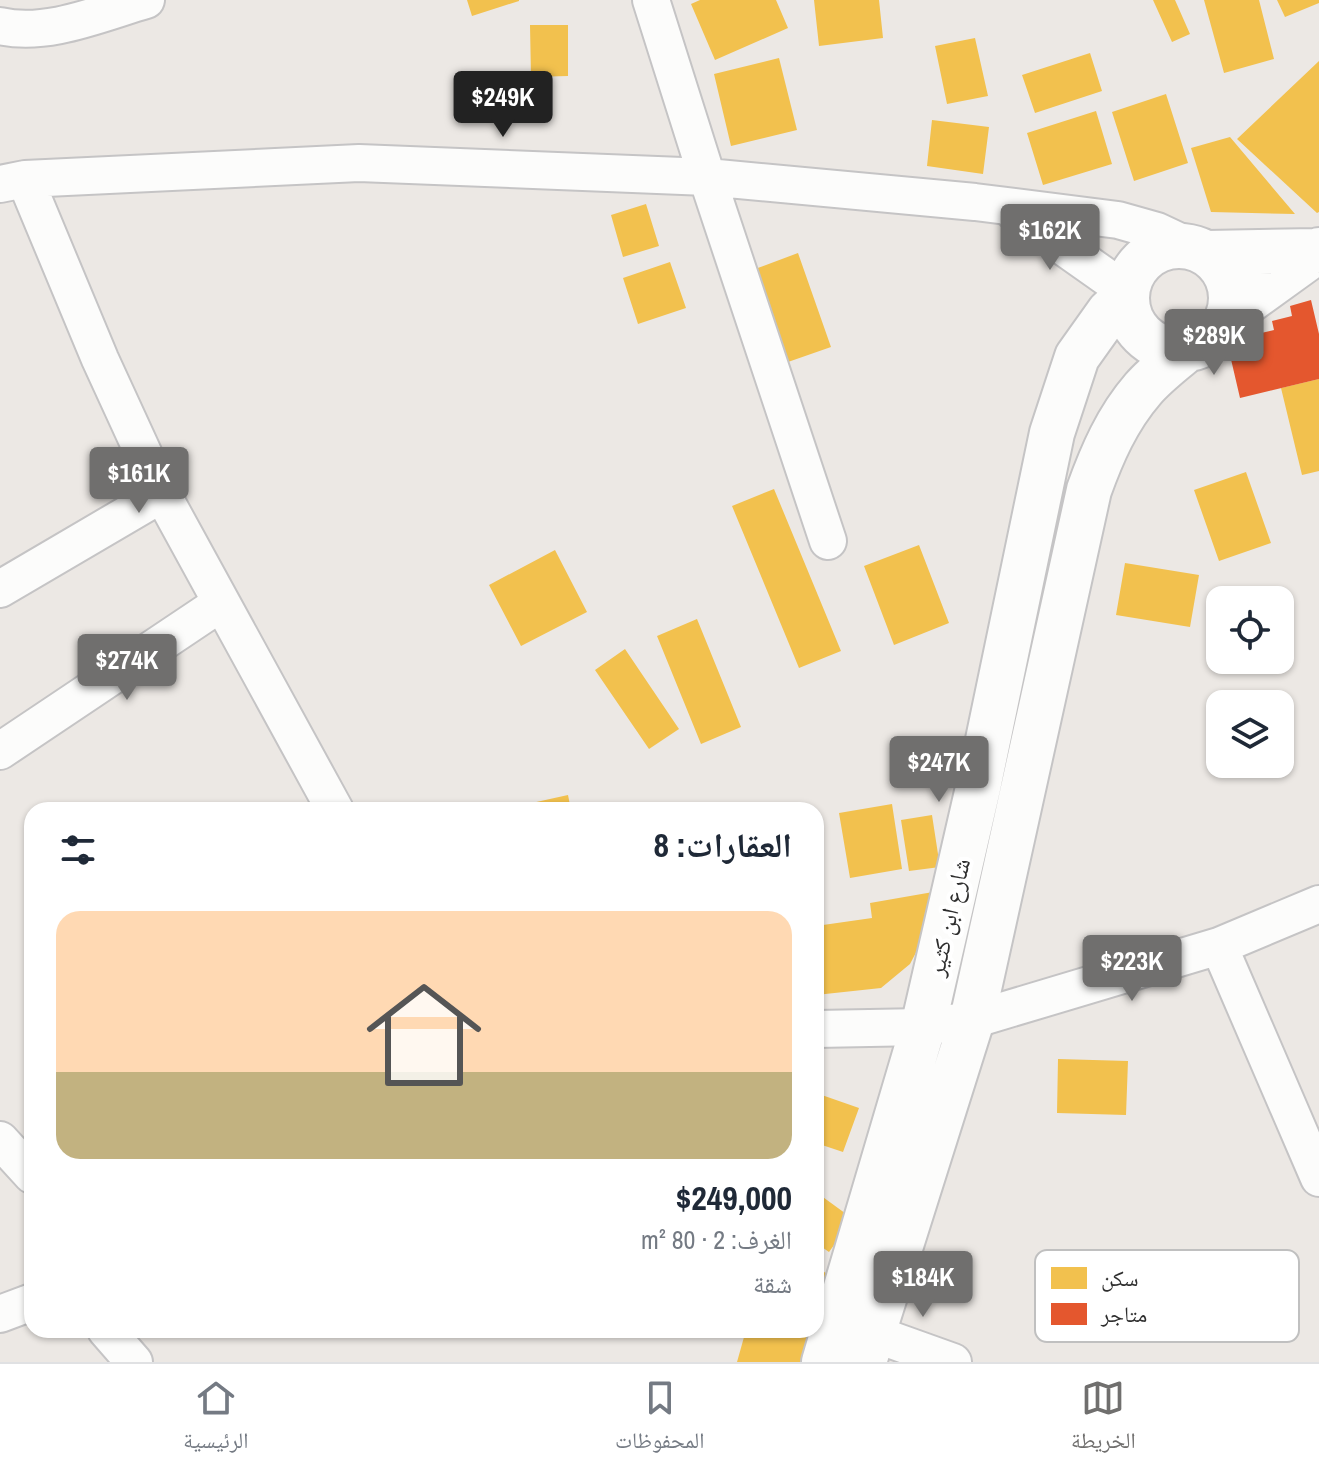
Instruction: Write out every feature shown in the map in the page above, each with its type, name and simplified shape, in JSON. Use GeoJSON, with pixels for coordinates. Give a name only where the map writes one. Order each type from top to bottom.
{"type":"FeatureCollection","features":[{"type":"Feature","properties":{"kind":"street"},"geometry":{"type":"LineString","coordinates":[[0,26],[19,30],[57,25],[146,0]]}},
{"type":"Feature","properties":{"kind":"street"},"geometry":{"type":"LineString","coordinates":[[651,0],[828,541]]}},
{"type":"Feature","properties":{"kind":"street"},"geometry":{"type":"LineString","coordinates":[[331,802],[162,494],[100,359],[12,181],[359,163],[707,177],[1118,220],[1157,231],[1199,250],[1220,265],[1229,280],[1232,298],[1229,315],[1219,332],[1203,345],[1185,351],[1165,349],[1148,341],[1134,327],[1127,308],[1126,293],[1132,274],[1142,260],[1157,250],[1174,245],[1199,250],[1317,250]]}},
{"type":"Feature","properties":{"kind":"street"},"geometry":{"type":"LineString","coordinates":[[1006,206],[1126,293]]}},
{"type":"Feature","properties":{"kind":"street"},"geometry":{"type":"LineString","coordinates":[[1229,315],[1317,250]]}},
{"type":"Feature","properties":{"kind":"street","name":"شارع ابن كثير"},"geometry":{"type":"LineString","coordinates":[[824,1362],[923,1027],[978,788],[1052,433],[1077,357],[1092,333],[1126,293]]}},
{"type":"Feature","properties":{"kind":"street","name":"شارع ابن كثير"},"geometry":{"type":"LineString","coordinates":[[868,1347],[972,1020],[1089,490],[1120,420],[1144,388],[1185,351]]}},
{"type":"Feature","properties":{"kind":"street"},"geometry":{"type":"LineString","coordinates":[[0,589],[162,494]]}},
{"type":"Feature","properties":{"kind":"street"},"geometry":{"type":"LineString","coordinates":[[0,751],[221,603]]}},
{"type":"Feature","properties":{"kind":"street"},"geometry":{"type":"LineString","coordinates":[[824,1029],[923,1027],[972,1020],[1219,946],[1319,904]]}},
{"type":"Feature","properties":{"kind":"street"},"geometry":{"type":"LineString","coordinates":[[1219,946],[1319,1178]]}},
{"type":"Feature","properties":{"kind":"street"},"geometry":{"type":"LineString","coordinates":[[0,1140],[24,1166]]}},
{"type":"Feature","properties":{"kind":"street"},"geometry":{"type":"LineString","coordinates":[[0,1314],[24,1305]]}},
{"type":"Feature","properties":{"kind":"street"},"geometry":{"type":"LineString","coordinates":[[113,1338],[134,1362]]}},
{"type":"Feature","properties":{"kind":"street"},"geometry":{"type":"LineString","coordinates":[[868,1347],[953,1362]]}},
{"type":"Feature","properties":{"kind":"building: سكن"},"geometry":{"type":"Polygon","coordinates":[[[467,0],[519,0],[519,1],[472,16],[467,0]]]}},
{"type":"Feature","properties":{"kind":"building: سكن"},"geometry":{"type":"Polygon","coordinates":[[[700,0],[776,0],[788,28],[715,60],[691,4],[700,0]]]}},
{"type":"Feature","properties":{"kind":"building: سكن"},"geometry":{"type":"Polygon","coordinates":[[[814,0],[879,0],[883,38],[819,46],[814,0]]]}},
{"type":"Feature","properties":{"kind":"building: سكن"},"geometry":{"type":"Polygon","coordinates":[[[1153,0],[1175,0],[1190,34],[1172,42],[1153,0]]]}},
{"type":"Feature","properties":{"kind":"building: سكن"},"geometry":{"type":"Polygon","coordinates":[[[1204,0],[1259,0],[1274,59],[1224,73],[1204,0]]]}},
{"type":"Feature","properties":{"kind":"building: سكن"},"geometry":{"type":"Polygon","coordinates":[[[1277,0],[1319,0],[1319,3],[1285,17],[1277,0]]]}},
{"type":"Feature","properties":{"kind":"building: سكن"},"geometry":{"type":"Polygon","coordinates":[[[530,25],[568,25],[568,76],[531,77],[530,25]]]}},
{"type":"Feature","properties":{"kind":"building: سكن"},"geometry":{"type":"Polygon","coordinates":[[[975,38],[988,96],[947,104],[935,46],[975,38]]]}},
{"type":"Feature","properties":{"kind":"building: سكن"},"geometry":{"type":"Polygon","coordinates":[[[1090,53],[1102,91],[1035,113],[1022,75],[1090,53]]]}},
{"type":"Feature","properties":{"kind":"building: سكن"},"geometry":{"type":"Polygon","coordinates":[[[779,58],[797,130],[731,146],[714,74],[779,58]]]}},
{"type":"Feature","properties":{"kind":"building: سكن"},"geometry":{"type":"Polygon","coordinates":[[[1319,61],[1319,212],[1317,213],[1237,139],[1319,61]]]}},
{"type":"Feature","properties":{"kind":"building: سكن"},"geometry":{"type":"Polygon","coordinates":[[[1166,94],[1188,163],[1134,181],[1112,112],[1166,94]]]}},
{"type":"Feature","properties":{"kind":"building: سكن"},"geometry":{"type":"Polygon","coordinates":[[[1096,111],[1112,164],[1043,185],[1027,133],[1096,111]]]}},
{"type":"Feature","properties":{"kind":"building: سكن"},"geometry":{"type":"Polygon","coordinates":[[[932,120],[989,127],[983,174],[927,166],[932,120]]]}},
{"type":"Feature","properties":{"kind":"building: سكن"},"geometry":{"type":"Polygon","coordinates":[[[1230,137],[1295,214],[1211,212],[1191,148],[1230,137]]]}},
{"type":"Feature","properties":{"kind":"building: سكن"},"geometry":{"type":"Polygon","coordinates":[[[646,204],[659,246],[623,257],[611,215],[646,204]]]}},
{"type":"Feature","properties":{"kind":"building: سكن"},"geometry":{"type":"Polygon","coordinates":[[[798,253],[831,347],[788,362],[755,269],[798,253]]]}},
{"type":"Feature","properties":{"kind":"building: سكن"},"geometry":{"type":"Polygon","coordinates":[[[670,262],[686,308],[638,324],[623,278],[670,262]]]}},
{"type":"Feature","properties":{"kind":"building: سكن"},"geometry":{"type":"Polygon","coordinates":[[[1319,379],[1319,471],[1302,475],[1281,388],[1319,379]]]}},
{"type":"Feature","properties":{"kind":"building: سكن"},"geometry":{"type":"Polygon","coordinates":[[[1246,472],[1271,543],[1219,561],[1194,490],[1246,472]]]}},
{"type":"Feature","properties":{"kind":"building: سكن"},"geometry":{"type":"Polygon","coordinates":[[[774,489],[841,651],[799,668],[732,506],[774,489]]]}},
{"type":"Feature","properties":{"kind":"building: سكن"},"geometry":{"type":"Polygon","coordinates":[[[919,545],[949,623],[894,645],[864,566],[919,545]]]}},
{"type":"Feature","properties":{"kind":"building: سكن"},"geometry":{"type":"Polygon","coordinates":[[[555,550],[587,612],[521,646],[489,585],[555,550]]]}},
{"type":"Feature","properties":{"kind":"building: سكن"},"geometry":{"type":"Polygon","coordinates":[[[1125,563],[1199,575],[1190,627],[1116,615],[1125,563]]]}},
{"type":"Feature","properties":{"kind":"building: سكن"},"geometry":{"type":"Polygon","coordinates":[[[697,619],[741,727],[701,744],[657,636],[697,619]]]}},
{"type":"Feature","properties":{"kind":"building: سكن"},"geometry":{"type":"Polygon","coordinates":[[[625,649],[679,729],[649,749],[595,670],[625,649]]]}},
{"type":"Feature","properties":{"kind":"building: سكن"},"geometry":{"type":"Polygon","coordinates":[[[568,795],[569,802],[536,802],[568,795]]]}},
{"type":"Feature","properties":{"kind":"building: سكن"},"geometry":{"type":"Polygon","coordinates":[[[892,804],[902,869],[850,878],[839,813],[892,804]]]}},
{"type":"Feature","properties":{"kind":"building: سكن"},"geometry":{"type":"Polygon","coordinates":[[[932,815],[940,867],[909,871],[901,820],[932,815]]]}},
{"type":"Feature","properties":{"kind":"building: سكن"},"geometry":{"type":"Polygon","coordinates":[[[933,892],[924,937],[910,964],[881,988],[824,994],[824,925],[872,918],[870,903],[933,892]]]}},
{"type":"Feature","properties":{"kind":"building: سكن"},"geometry":{"type":"Polygon","coordinates":[[[1058,1059],[1128,1061],[1126,1115],[1057,1113],[1058,1059]]]}},
{"type":"Feature","properties":{"kind":"building: سكن"},"geometry":{"type":"Polygon","coordinates":[[[824,1096],[859,1108],[843,1152],[824,1146],[824,1096]]]}},
{"type":"Feature","properties":{"kind":"building: سكن"},"geometry":{"type":"Polygon","coordinates":[[[824,1198],[853,1219],[829,1252],[824,1249],[824,1198]]]}},
{"type":"Feature","properties":{"kind":"building: سكن"},"geometry":{"type":"Polygon","coordinates":[[[824,1272],[834,1279],[824,1292],[824,1272]]]}},
{"type":"Feature","properties":{"kind":"building: سكن"},"geometry":{"type":"Polygon","coordinates":[[[744,1338],[813,1338],[806,1362],[737,1362],[744,1338]]]}},
{"type":"Feature","properties":{"kind":"building: متاجر"},"geometry":{"type":"Polygon","coordinates":[[[1311,300],[1319,334],[1319,379],[1240,398],[1230,355],[1247,351],[1245,344],[1258,341],[1257,334],[1274,330],[1272,321],[1292,316],[1290,306],[1311,300]]]}}]}
